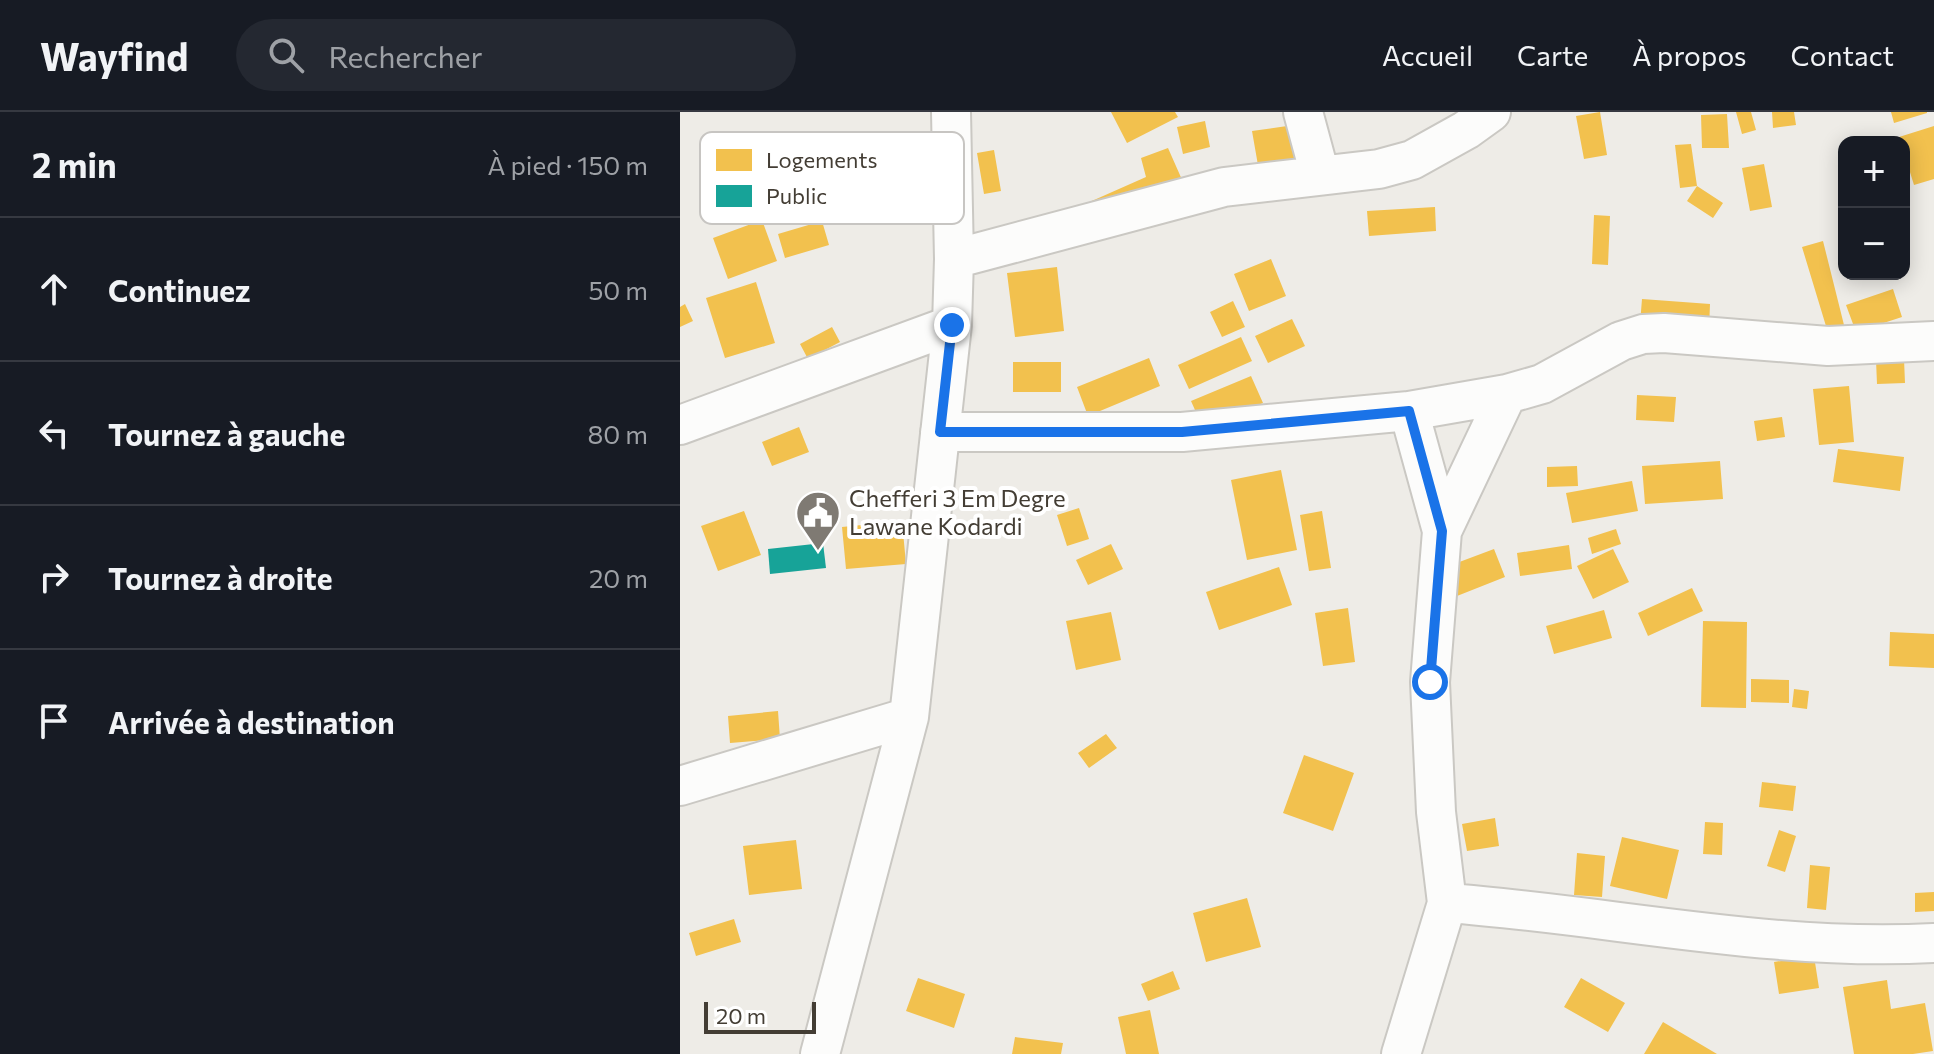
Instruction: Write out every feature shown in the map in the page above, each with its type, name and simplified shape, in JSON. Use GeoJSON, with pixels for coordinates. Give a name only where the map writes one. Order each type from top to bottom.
{"type":"FeatureCollection","features":[{"type":"Feature","properties":{"kind":"street"},"geometry":{"type":"LineString","coordinates":[[951,112],[951,132]]}},
{"type":"Feature","properties":{"kind":"street"},"geometry":{"type":"LineString","coordinates":[[1303,112],[1320,175]]}},
{"type":"Feature","properties":{"kind":"street"},"geometry":{"type":"LineString","coordinates":[[954,259],[1224,187],[1379,169],[1412,160],[1466,130],[1491,112]]}},
{"type":"Feature","properties":{"kind":"street"},"geometry":{"type":"LineString","coordinates":[[820,1054],[909,717],[952,325],[953,224]]}},
{"type":"Feature","properties":{"kind":"street"},"geometry":{"type":"LineString","coordinates":[[680,425],[952,325]]}},
{"type":"Feature","properties":{"kind":"street"},"geometry":{"type":"LineString","coordinates":[[940,432],[1182,432],[1409,411],[1507,394],[1542,384],[1621,341],[1643,334],[1828,346],[1934,341]]}},
{"type":"Feature","properties":{"kind":"street"},"geometry":{"type":"LineString","coordinates":[[1442,531],[1507,394]]}},
{"type":"Feature","properties":{"kind":"street"},"geometry":{"type":"LineString","coordinates":[[1401,1054],[1447,903],[1436,812],[1430,682],[1442,531],[1409,411]]}},
{"type":"Feature","properties":{"kind":"street"},"geometry":{"type":"LineString","coordinates":[[680,786],[909,717]]}},
{"type":"Feature","properties":{"kind":"street"},"geometry":{"type":"LineString","coordinates":[[1447,903],[1523,909],[1764,939],[1898,945],[1934,943]]}},
{"type":"Feature","properties":{"kind":"building: Logements"},"geometry":{"type":"Polygon","coordinates":[[[1111,112],[1175,112],[1178,117],[1127,143],[1111,112]]]}},
{"type":"Feature","properties":{"kind":"building: Logements"},"geometry":{"type":"Polygon","coordinates":[[[1600,112],[1607,155],[1584,159],[1576,116],[1600,112]]]}},
{"type":"Feature","properties":{"kind":"building: Logements"},"geometry":{"type":"Polygon","coordinates":[[[1736,112],[1751,112],[1756,130],[1742,134],[1736,112]]]}},
{"type":"Feature","properties":{"kind":"building: Logements"},"geometry":{"type":"Polygon","coordinates":[[[1772,112],[1794,112],[1796,125],[1773,128],[1772,112]]]}},
{"type":"Feature","properties":{"kind":"building: Logements"},"geometry":{"type":"Polygon","coordinates":[[[1891,112],[1927,112],[1927,113],[1894,123],[1891,112]]]}},
{"type":"Feature","properties":{"kind":"building: Logements"},"geometry":{"type":"Polygon","coordinates":[[[1727,114],[1729,148],[1702,148],[1701,115],[1727,114]]]}},
{"type":"Feature","properties":{"kind":"building: Logements"},"geometry":{"type":"Polygon","coordinates":[[[1205,121],[1210,147],[1183,154],[1177,127],[1205,121]]]}},
{"type":"Feature","properties":{"kind":"building: Logements"},"geometry":{"type":"Polygon","coordinates":[[[1294,125],[1301,165],[1259,171],[1252,131],[1294,125]]]}},
{"type":"Feature","properties":{"kind":"building: Logements"},"geometry":{"type":"Polygon","coordinates":[[[1934,126],[1934,179],[1914,185],[1910,172],[1910,136],[1902,136],[1934,126]]]}},
{"type":"Feature","properties":{"kind":"building: Logements"},"geometry":{"type":"Polygon","coordinates":[[[1691,144],[1697,186],[1680,188],[1675,145],[1691,144]]]}},
{"type":"Feature","properties":{"kind":"building: Logements"},"geometry":{"type":"Polygon","coordinates":[[[1168,148],[1187,191],[1094,219],[1085,204],[1146,177],[1141,158],[1168,148]]]}},
{"type":"Feature","properties":{"kind":"building: Logements"},"geometry":{"type":"Polygon","coordinates":[[[994,150],[1001,191],[984,194],[977,153],[994,150]]]}},
{"type":"Feature","properties":{"kind":"building: Logements"},"geometry":{"type":"Polygon","coordinates":[[[1764,164],[1772,207],[1750,211],[1742,168],[1764,164]]]}},
{"type":"Feature","properties":{"kind":"building: Logements"},"geometry":{"type":"Polygon","coordinates":[[[1697,186],[1723,203],[1713,218],[1687,201],[1697,186]]]}},
{"type":"Feature","properties":{"kind":"building: Logements"},"geometry":{"type":"Polygon","coordinates":[[[1435,207],[1436,231],[1369,236],[1367,211],[1435,207]]]}},
{"type":"Feature","properties":{"kind":"building: Logements"},"geometry":{"type":"Polygon","coordinates":[[[1594,215],[1610,216],[1608,265],[1592,264],[1594,215]]]}},
{"type":"Feature","properties":{"kind":"building: Logements"},"geometry":{"type":"Polygon","coordinates":[[[751,224],[763,224],[777,261],[728,279],[713,238],[751,224]]]}},
{"type":"Feature","properties":{"kind":"building: Logements"},"geometry":{"type":"Polygon","coordinates":[[[823,224],[829,245],[785,258],[778,234],[823,224]]]}},
{"type":"Feature","properties":{"kind":"building: Logements"},"geometry":{"type":"Polygon","coordinates":[[[1823,241],[1848,341],[1829,336],[1802,247],[1823,241]]]}},
{"type":"Feature","properties":{"kind":"building: Logements"},"geometry":{"type":"Polygon","coordinates":[[[1271,259],[1286,296],[1249,311],[1234,274],[1271,259]]]}},
{"type":"Feature","properties":{"kind":"building: Logements"},"geometry":{"type":"Polygon","coordinates":[[[1057,267],[1064,331],[1015,337],[1007,273],[1057,267]]]}},
{"type":"Feature","properties":{"kind":"building: Logements"},"geometry":{"type":"Polygon","coordinates":[[[756,282],[775,343],[725,358],[706,298],[756,282]]]}},
{"type":"Feature","properties":{"kind":"building: Logements"},"geometry":{"type":"Polygon","coordinates":[[[1893,289],[1902,317],[1856,332],[1846,305],[1893,289]]]}},
{"type":"Feature","properties":{"kind":"building: Logements"},"geometry":{"type":"Polygon","coordinates":[[[1642,299],[1710,304],[1709,329],[1640,324],[1642,299]]]}},
{"type":"Feature","properties":{"kind":"building: Logements"},"geometry":{"type":"Polygon","coordinates":[[[1233,301],[1245,327],[1222,337],[1210,312],[1233,301]]]}},
{"type":"Feature","properties":{"kind":"building: Logements"},"geometry":{"type":"Polygon","coordinates":[[[685,304],[693,321],[680,327],[680,307],[685,304]]]}},
{"type":"Feature","properties":{"kind":"building: Logements"},"geometry":{"type":"Polygon","coordinates":[[[1292,319],[1305,346],[1268,363],[1255,336],[1292,319]]]}},
{"type":"Feature","properties":{"kind":"building: Logements"},"geometry":{"type":"Polygon","coordinates":[[[832,327],[840,342],[808,359],[800,344],[832,327]]]}},
{"type":"Feature","properties":{"kind":"building: Logements"},"geometry":{"type":"Polygon","coordinates":[[[1241,337],[1252,361],[1189,389],[1178,365],[1241,337]]]}},
{"type":"Feature","properties":{"kind":"building: Logements"},"geometry":{"type":"Polygon","coordinates":[[[1149,358],[1160,386],[1088,416],[1077,387],[1149,358]]]}},
{"type":"Feature","properties":{"kind":"building: Logements"},"geometry":{"type":"Polygon","coordinates":[[[1904,359],[1905,383],[1877,384],[1876,360],[1904,359]]]}},
{"type":"Feature","properties":{"kind":"building: Logements"},"geometry":{"type":"Polygon","coordinates":[[[1013,362],[1061,362],[1061,392],[1013,392],[1013,362]]]}},
{"type":"Feature","properties":{"kind":"building: Logements"},"geometry":{"type":"Polygon","coordinates":[[[1251,376],[1263,403],[1203,428],[1191,401],[1251,376]]]}},
{"type":"Feature","properties":{"kind":"building: Logements"},"geometry":{"type":"Polygon","coordinates":[[[1849,386],[1854,442],[1819,445],[1813,389],[1849,386]]]}},
{"type":"Feature","properties":{"kind":"building: Logements"},"geometry":{"type":"Polygon","coordinates":[[[1637,395],[1676,397],[1674,422],[1636,420],[1637,395]]]}},
{"type":"Feature","properties":{"kind":"building: Logements"},"geometry":{"type":"Polygon","coordinates":[[[1782,417],[1785,437],[1757,441],[1754,421],[1782,417]]]}},
{"type":"Feature","properties":{"kind":"building: Logements"},"geometry":{"type":"Polygon","coordinates":[[[799,427],[809,452],[772,466],[762,442],[799,427]]]}},
{"type":"Feature","properties":{"kind":"building: Logements"},"geometry":{"type":"Polygon","coordinates":[[[1838,449],[1904,457],[1900,491],[1833,482],[1838,449]]]}},
{"type":"Feature","properties":{"kind":"building: Logements"},"geometry":{"type":"Polygon","coordinates":[[[1720,461],[1723,499],[1645,504],[1642,466],[1720,461]]]}},
{"type":"Feature","properties":{"kind":"building: Logements"},"geometry":{"type":"Polygon","coordinates":[[[1577,466],[1578,486],[1547,487],[1547,467],[1577,466]]]}},
{"type":"Feature","properties":{"kind":"building: Logements"},"geometry":{"type":"Polygon","coordinates":[[[1281,470],[1297,550],[1247,560],[1231,480],[1281,470]]]}},
{"type":"Feature","properties":{"kind":"building: Logements"},"geometry":{"type":"Polygon","coordinates":[[[1632,481],[1638,511],[1572,523],[1566,493],[1632,481]]]}},
{"type":"Feature","properties":{"kind":"building: Logements"},"geometry":{"type":"Polygon","coordinates":[[[1079,508],[1089,539],[1067,546],[1057,515],[1079,508]]]}},
{"type":"Feature","properties":{"kind":"building: Logements"},"geometry":{"type":"Polygon","coordinates":[[[744,511],[761,555],[718,571],[701,526],[744,511]]]}},
{"type":"Feature","properties":{"kind":"building: Logements"},"geometry":{"type":"Polygon","coordinates":[[[1322,511],[1331,568],[1309,571],[1300,515],[1322,511]]]}},
{"type":"Feature","properties":{"kind":"building: Logements"},"geometry":{"type":"Polygon","coordinates":[[[902,521],[906,564],[846,569],[842,527],[902,521]]]}},
{"type":"Feature","properties":{"kind":"building: Logements"},"geometry":{"type":"Polygon","coordinates":[[[1616,529],[1621,544],[1592,554],[1588,538],[1616,529]]]}},
{"type":"Feature","properties":{"kind":"building: Logements"},"geometry":{"type":"Polygon","coordinates":[[[1111,544],[1123,569],[1088,585],[1076,560],[1111,544]]]}},
{"type":"Feature","properties":{"kind":"building: Logements"},"geometry":{"type":"Polygon","coordinates":[[[1569,545],[1572,569],[1520,576],[1517,553],[1569,545]]]}},
{"type":"Feature","properties":{"kind":"building: Logements"},"geometry":{"type":"Polygon","coordinates":[[[1494,549],[1505,577],[1457,596],[1446,567],[1494,549]]]}},
{"type":"Feature","properties":{"kind":"building: Logements"},"geometry":{"type":"Polygon","coordinates":[[[1613,549],[1629,582],[1593,599],[1577,566],[1613,549]]]}},
{"type":"Feature","properties":{"kind":"building: Logements"},"geometry":{"type":"Polygon","coordinates":[[[1279,567],[1292,605],[1219,630],[1206,592],[1279,567]]]}},
{"type":"Feature","properties":{"kind":"building: Logements"},"geometry":{"type":"Polygon","coordinates":[[[1692,588],[1703,611],[1648,636],[1638,613],[1692,588]]]}},
{"type":"Feature","properties":{"kind":"building: Logements"},"geometry":{"type":"Polygon","coordinates":[[[1348,608],[1355,662],[1323,666],[1315,613],[1348,608]]]}},
{"type":"Feature","properties":{"kind":"building: Logements"},"geometry":{"type":"Polygon","coordinates":[[[1604,610],[1612,638],[1554,654],[1546,626],[1604,610]]]}},
{"type":"Feature","properties":{"kind":"building: Logements"},"geometry":{"type":"Polygon","coordinates":[[[1111,612],[1121,660],[1076,670],[1066,621],[1111,612]]]}},
{"type":"Feature","properties":{"kind":"building: Logements"},"geometry":{"type":"Polygon","coordinates":[[[1703,621],[1747,622],[1746,708],[1701,707],[1703,621]]]}},
{"type":"Feature","properties":{"kind":"building: Logements"},"geometry":{"type":"Polygon","coordinates":[[[1890,632],[1934,634],[1934,668],[1889,666],[1890,632]]]}},
{"type":"Feature","properties":{"kind":"building: Logements"},"geometry":{"type":"Polygon","coordinates":[[[1751,679],[1789,680],[1789,703],[1751,702],[1751,679]]]}},
{"type":"Feature","properties":{"kind":"building: Logements"},"geometry":{"type":"Polygon","coordinates":[[[1794,689],[1809,691],[1807,709],[1792,707],[1794,689]]]}},
{"type":"Feature","properties":{"kind":"building: Logements"},"geometry":{"type":"Polygon","coordinates":[[[778,711],[780,739],[730,743],[728,716],[778,711]]]}},
{"type":"Feature","properties":{"kind":"building: Logements"},"geometry":{"type":"Polygon","coordinates":[[[1106,734],[1117,748],[1089,768],[1078,753],[1106,734]]]}},
{"type":"Feature","properties":{"kind":"building: Logements"},"geometry":{"type":"Polygon","coordinates":[[[1304,755],[1354,773],[1333,831],[1283,813],[1304,755]]]}},
{"type":"Feature","properties":{"kind":"building: Logements"},"geometry":{"type":"Polygon","coordinates":[[[1762,782],[1796,786],[1793,811],[1759,807],[1762,782]]]}},
{"type":"Feature","properties":{"kind":"building: Logements"},"geometry":{"type":"Polygon","coordinates":[[[1495,818],[1499,846],[1467,851],[1462,824],[1495,818]]]}},
{"type":"Feature","properties":{"kind":"building: Logements"},"geometry":{"type":"Polygon","coordinates":[[[1705,822],[1723,823],[1722,855],[1703,854],[1705,822]]]}},
{"type":"Feature","properties":{"kind":"building: Logements"},"geometry":{"type":"Polygon","coordinates":[[[1779,830],[1796,836],[1785,872],[1767,866],[1779,830]]]}},
{"type":"Feature","properties":{"kind":"building: Logements"},"geometry":{"type":"Polygon","coordinates":[[[1622,837],[1679,850],[1667,899],[1610,886],[1622,837]]]}},
{"type":"Feature","properties":{"kind":"building: Logements"},"geometry":{"type":"Polygon","coordinates":[[[796,840],[802,889],[749,895],[743,846],[796,840]]]}},
{"type":"Feature","properties":{"kind":"building: Logements"},"geometry":{"type":"Polygon","coordinates":[[[1577,853],[1605,856],[1602,897],[1574,895],[1577,853]]]}},
{"type":"Feature","properties":{"kind":"building: Logements"},"geometry":{"type":"Polygon","coordinates":[[[1810,865],[1830,867],[1826,910],[1807,908],[1810,865]]]}},
{"type":"Feature","properties":{"kind":"building: Logements"},"geometry":{"type":"Polygon","coordinates":[[[1934,892],[1934,911],[1915,912],[1915,893],[1934,892]]]}},
{"type":"Feature","properties":{"kind":"building: Logements"},"geometry":{"type":"Polygon","coordinates":[[[1247,898],[1261,947],[1206,962],[1193,913],[1247,898]]]}},
{"type":"Feature","properties":{"kind":"building: Logements"},"geometry":{"type":"Polygon","coordinates":[[[734,919],[741,942],[696,956],[689,933],[734,919]]]}},
{"type":"Feature","properties":{"kind":"building: Logements"},"geometry":{"type":"Polygon","coordinates":[[[1814,956],[1819,988],[1779,994],[1774,962],[1814,956]]]}},
{"type":"Feature","properties":{"kind":"building: Logements"},"geometry":{"type":"Polygon","coordinates":[[[1173,971],[1180,989],[1148,1001],[1141,984],[1173,971]]]}},
{"type":"Feature","properties":{"kind":"building: Logements"},"geometry":{"type":"Polygon","coordinates":[[[918,978],[965,994],[954,1028],[906,1011],[918,978]]]}},
{"type":"Feature","properties":{"kind":"building: Logements"},"geometry":{"type":"Polygon","coordinates":[[[1581,978],[1625,1003],[1608,1032],[1564,1007],[1581,978]]]}},
{"type":"Feature","properties":{"kind":"building: Logements"},"geometry":{"type":"Polygon","coordinates":[[[1887,980],[1891,1009],[1925,1003],[1933,1051],[1854,1054],[1843,987],[1887,980]]]}},
{"type":"Feature","properties":{"kind":"building: Logements"},"geometry":{"type":"Polygon","coordinates":[[[1150,1010],[1159,1054],[1126,1054],[1118,1017],[1150,1010]]]}},
{"type":"Feature","properties":{"kind":"building: Logements"},"geometry":{"type":"Polygon","coordinates":[[[1663,1022],[1717,1054],[1644,1054],[1663,1022]]]}},
{"type":"Feature","properties":{"kind":"building: Logements"},"geometry":{"type":"Polygon","coordinates":[[[1015,1037],[1063,1043],[1061,1054],[1012,1054],[1015,1037]]]}},
{"type":"Feature","properties":{"kind":"building: Public"},"geometry":{"type":"Polygon","coordinates":[[[823,543],[826,568],[770,574],[768,549],[823,543]]]}},
{"type":"Feature","properties":{"kind":"place","name":"Chefferi 3 Em Degre Lawane Kodardi"},"geometry":{"type":"Point","coordinates":[818,552]}},
{"type":"Feature","properties":{"kind":"route"},"geometry":{"type":"LineString","coordinates":[[952,325],[940,432],[1182,432],[1409,411],[1442,531],[1430,682]]}}]}
